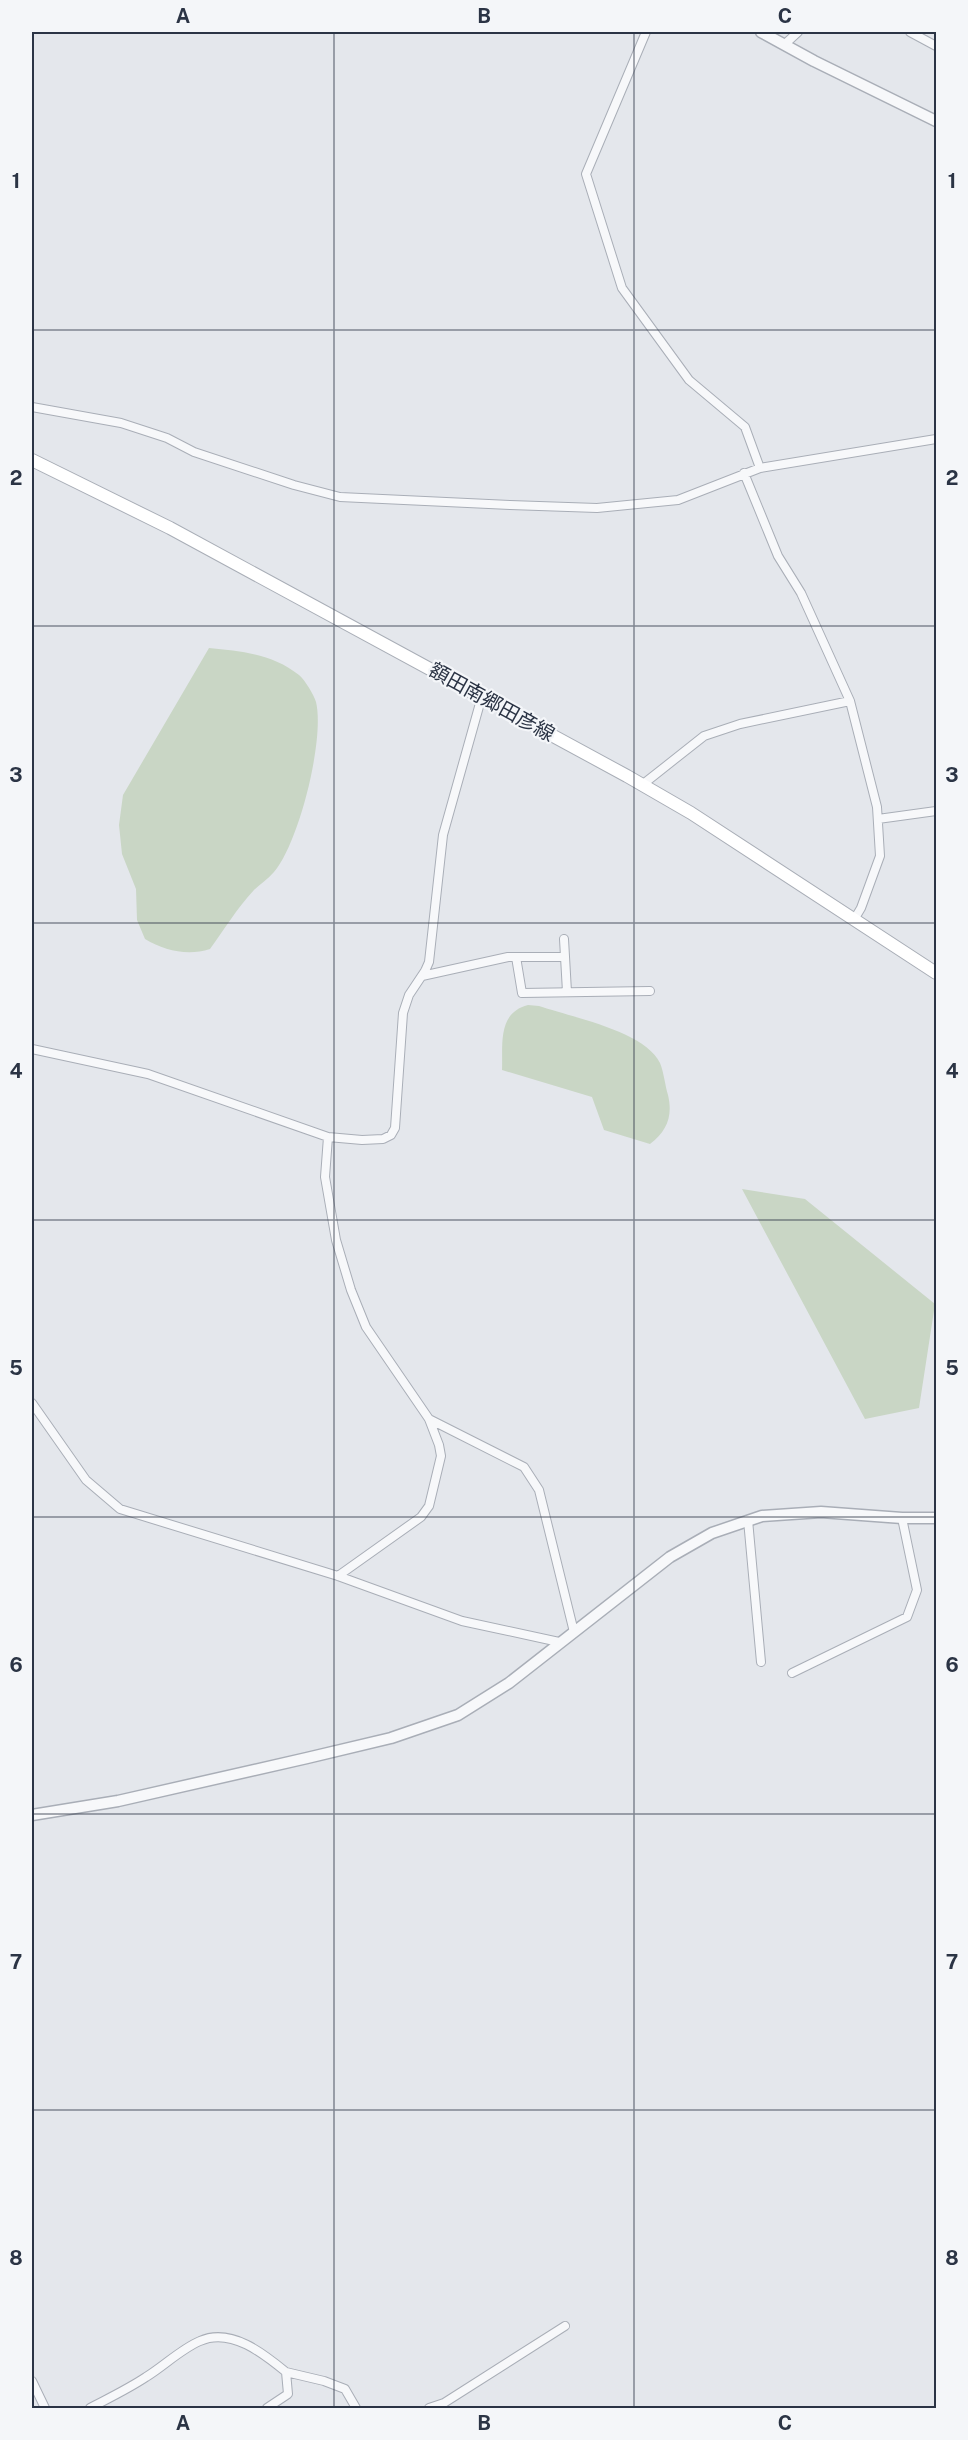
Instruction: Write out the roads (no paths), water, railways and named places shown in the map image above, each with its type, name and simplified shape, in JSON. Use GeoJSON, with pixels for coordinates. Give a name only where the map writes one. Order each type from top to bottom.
{"type":"FeatureCollection","features":[{"type":"Feature","properties":{"kind":"main road","name":"額田南郷田彦線"},"geometry":{"type":"LineString","coordinates":[[32,460],[170,528],[483,696],[642,785],[691,813],[936,973]]}},
{"type":"Feature","properties":{"kind":"street"},"geometry":{"type":"LineString","coordinates":[[646,32],[586,174],[622,288],[689,381],[745,427],[760,468]]}},
{"type":"Feature","properties":{"kind":"street"},"geometry":{"type":"LineString","coordinates":[[761,32],[935,118]]}},
{"type":"Feature","properties":{"kind":"street"},"geometry":{"type":"LineString","coordinates":[[785,45],[798,32]]}},
{"type":"Feature","properties":{"kind":"street"},"geometry":{"type":"LineString","coordinates":[[910,32],[936,46]]}},
{"type":"Feature","properties":{"kind":"street"},"geometry":{"type":"LineString","coordinates":[[32,407],[121,423],[167,438],[194,452],[294,485],[340,497],[597,508],[678,500],[744,472],[760,468],[936,439]]}},
{"type":"Feature","properties":{"kind":"street"},"geometry":{"type":"LineString","coordinates":[[744,472],[778,556],[801,593],[850,701],[877,807],[880,856],[861,909],[855,918]]}},
{"type":"Feature","properties":{"kind":"street"},"geometry":{"type":"LineString","coordinates":[[32,1049],[148,1074],[328,1137],[362,1140],[383,1139],[391,1135],[395,1128],[403,1013],[409,995],[429,962],[443,835],[483,696]]}},
{"type":"Feature","properties":{"kind":"street"},"geometry":{"type":"LineString","coordinates":[[642,785],[704,736],[740,724],[850,701]]}},
{"type":"Feature","properties":{"kind":"street"},"geometry":{"type":"LineString","coordinates":[[878,819],[936,811]]}},
{"type":"Feature","properties":{"kind":"street"},"geometry":{"type":"LineString","coordinates":[[564,939],[567,992]]}},
{"type":"Feature","properties":{"kind":"street"},"geometry":{"type":"LineString","coordinates":[[422,976],[516,957],[564,957]]}},
{"type":"Feature","properties":{"kind":"street"},"geometry":{"type":"LineString","coordinates":[[516,957],[522,993],[650,991]]}},
{"type":"Feature","properties":{"kind":"street"},"geometry":{"type":"LineString","coordinates":[[328,1137],[325,1177],[336,1240],[351,1290],[366,1327],[429,1419],[441,1456],[429,1506],[421,1517],[338,1576]]}},
{"type":"Feature","properties":{"kind":"street"},"geometry":{"type":"LineString","coordinates":[[32,1403],[86,1480],[120,1509],[338,1576],[462,1621],[559,1642]]}},
{"type":"Feature","properties":{"kind":"street"},"geometry":{"type":"LineString","coordinates":[[429,1419],[524,1467],[539,1490],[574,1632]]}},
{"type":"Feature","properties":{"kind":"street"},"geometry":{"type":"LineString","coordinates":[[32,1815],[118,1801],[391,1738],[458,1715],[508,1683],[670,1557],[712,1533],[762,1516],[821,1512],[936,1518]]}},
{"type":"Feature","properties":{"kind":"street"},"geometry":{"type":"LineString","coordinates":[[792,1673],[907,1617],[917,1590],[902,1518]]}},
{"type":"Feature","properties":{"kind":"street"},"geometry":{"type":"LineString","coordinates":[[747,1521],[761,1662]]}},
{"type":"Feature","properties":{"kind":"street"},"geometry":{"type":"LineString","coordinates":[[429,2409],[444,2403],[565,2326]]}},
{"type":"Feature","properties":{"kind":"street"},"geometry":{"type":"LineString","coordinates":[[90,2409],[146,2378],[200,2340],[216,2338],[238,2342],[259,2350],[286,2372],[324,2381],[345,2389],[356,2409]]}},
{"type":"Feature","properties":{"kind":"street"},"geometry":{"type":"LineString","coordinates":[[267,2409],[288,2394],[286,2372]]}},
{"type":"Feature","properties":{"kind":"street"},"geometry":{"type":"LineString","coordinates":[[32,2381],[45,2409]]}}]}
